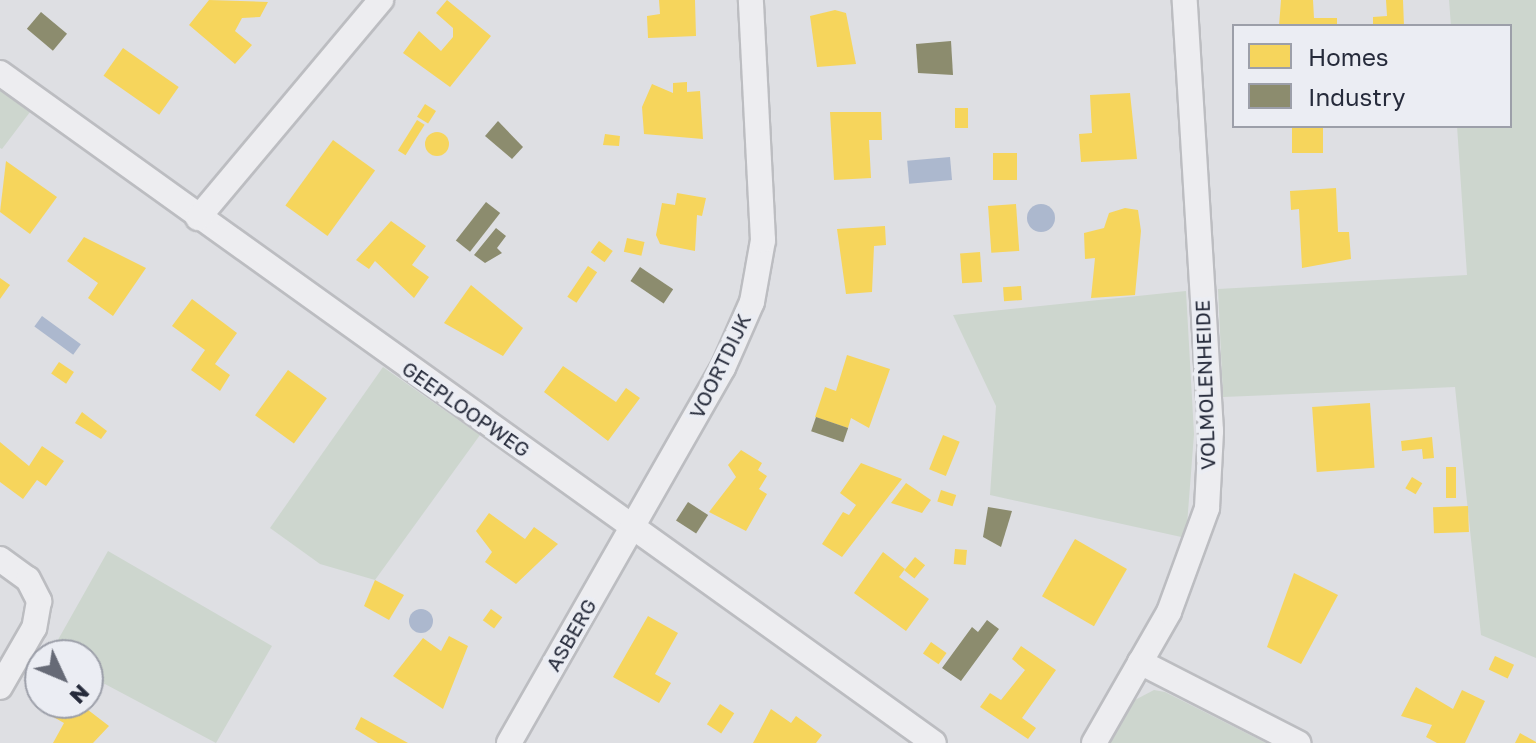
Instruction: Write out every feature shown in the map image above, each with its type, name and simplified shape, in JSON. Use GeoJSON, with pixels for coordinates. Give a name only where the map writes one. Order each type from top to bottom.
{"type":"FeatureCollection","features":[{"type":"Feature","properties":{"kind":"street"},"geometry":{"type":"LineString","coordinates":[[198,218],[381,0]]}},
{"type":"Feature","properties":{"kind":"street","name":"VOORTDIJK"},"geometry":{"type":"LineString","coordinates":[[633,526],[723,368],[752,302],[763,240],[751,0]]}},
{"type":"Feature","properties":{"kind":"street","name":"VOLMOLENHEIDE"},"geometry":{"type":"LineString","coordinates":[[1094,743],[1188,571],[1207,508],[1211,431],[1185,0]]}},
{"type":"Feature","properties":{"kind":"street","name":"GEEPLOOPWEG"},"geometry":{"type":"LineString","coordinates":[[0,73],[198,218],[934,743]]}},
{"type":"Feature","properties":{"kind":"street","name":"ASBERG"},"geometry":{"type":"LineString","coordinates":[[509,743],[633,526]]}},
{"type":"Feature","properties":{"kind":"street"},"geometry":{"type":"LineString","coordinates":[[0,559],[28,579],[39,601],[34,628],[0,687]]}},
{"type":"Feature","properties":{"kind":"street"},"geometry":{"type":"LineString","coordinates":[[1140,662],[1298,743]]}},
{"type":"Feature","properties":{"kind":"shaded area"},"geometry":{"type":"Polygon","coordinates":[[[1449,0],[1536,0],[1536,658],[1481,635],[1455,387],[1223,397],[1218,289],[1467,275],[1457,128],[1512,128],[1512,24],[1451,24],[1449,0]]]}},
{"type":"Feature","properties":{"kind":"shaded area"},"geometry":{"type":"Polygon","coordinates":[[[0,90],[30,112],[2,149],[0,148],[0,90]]]}},
{"type":"Feature","properties":{"kind":"shaded area"},"geometry":{"type":"Polygon","coordinates":[[[1186,291],[1194,434],[1186,538],[990,495],[996,406],[953,315],[1186,291]]]}},
{"type":"Feature","properties":{"kind":"shaded area"},"geometry":{"type":"Polygon","coordinates":[[[383,367],[480,435],[375,580],[320,564],[270,528],[383,367]]]}},
{"type":"Feature","properties":{"kind":"shaded area"},"geometry":{"type":"Polygon","coordinates":[[[108,551],[272,646],[216,743],[104,684],[104,639],[58,639],[108,551]]]}},
{"type":"Feature","properties":{"kind":"shaded area"},"geometry":{"type":"Polygon","coordinates":[[[1154,690],[1165,692],[1266,743],[1109,743],[1133,701],[1154,690]]]}},
{"type":"Feature","properties":{"kind":"water"},"geometry":{"type":"Polygon","coordinates":[[[950,157],[952,180],[909,184],[907,161],[950,157]]]}},
{"type":"Feature","properties":{"kind":"water"},"geometry":{"type":"Polygon","coordinates":[[[1041,204],[1051,208],[1055,218],[1051,228],[1041,232],[1031,228],[1027,218],[1031,208],[1041,204]]]}},
{"type":"Feature","properties":{"kind":"water"},"geometry":{"type":"Polygon","coordinates":[[[42,316],[81,344],[73,355],[34,327],[42,316]]]}},
{"type":"Feature","properties":{"kind":"water"},"geometry":{"type":"Polygon","coordinates":[[[421,609],[430,612],[433,621],[430,630],[421,633],[412,630],[409,621],[412,612],[421,609]]]}},
{"type":"Feature","properties":{"kind":"building: Homes"},"geometry":{"type":"Polygon","coordinates":[[[209,0],[268,2],[260,17],[242,18],[235,31],[252,45],[235,64],[189,25],[209,0]]]}},
{"type":"Feature","properties":{"kind":"building: Homes"},"geometry":{"type":"Polygon","coordinates":[[[447,0],[491,36],[450,87],[403,53],[419,31],[441,51],[453,37],[453,28],[436,13],[447,0]]]}},
{"type":"Feature","properties":{"kind":"building: Homes"},"geometry":{"type":"Polygon","coordinates":[[[659,0],[695,0],[696,36],[648,38],[647,16],[660,14],[659,0]]]}},
{"type":"Feature","properties":{"kind":"building: Homes"},"geometry":{"type":"Polygon","coordinates":[[[1281,0],[1313,0],[1314,18],[1337,18],[1337,24],[1279,24],[1281,0]]]}},
{"type":"Feature","properties":{"kind":"building: Homes"},"geometry":{"type":"Polygon","coordinates":[[[1386,0],[1403,0],[1404,24],[1373,24],[1373,17],[1387,16],[1386,0]]]}},
{"type":"Feature","properties":{"kind":"building: Homes"},"geometry":{"type":"Polygon","coordinates":[[[835,10],[846,13],[856,64],[817,67],[810,16],[835,10]]]}},
{"type":"Feature","properties":{"kind":"building: Homes"},"geometry":{"type":"Polygon","coordinates":[[[123,48],[179,87],[159,115],[103,76],[123,48]]]}},
{"type":"Feature","properties":{"kind":"building: Homes"},"geometry":{"type":"Polygon","coordinates":[[[687,82],[687,92],[700,91],[703,139],[644,134],[642,107],[652,84],[673,93],[673,83],[687,82]]]}},
{"type":"Feature","properties":{"kind":"building: Homes"},"geometry":{"type":"Polygon","coordinates":[[[1130,93],[1137,159],[1081,162],[1079,134],[1092,133],[1090,95],[1130,93]]]}},
{"type":"Feature","properties":{"kind":"building: Homes"},"geometry":{"type":"Polygon","coordinates":[[[425,104],[436,111],[428,124],[417,117],[425,104]]]}},
{"type":"Feature","properties":{"kind":"building: Homes"},"geometry":{"type":"Polygon","coordinates":[[[955,108],[968,108],[968,128],[955,128],[955,108]]]}},
{"type":"Feature","properties":{"kind":"building: Homes"},"geometry":{"type":"Polygon","coordinates":[[[830,112],[881,112],[882,140],[869,140],[871,178],[834,180],[830,112]]]}},
{"type":"Feature","properties":{"kind":"building: Homes"},"geometry":{"type":"Polygon","coordinates":[[[417,120],[425,125],[406,155],[398,151],[417,120]]]}},
{"type":"Feature","properties":{"kind":"building: Homes"},"geometry":{"type":"Polygon","coordinates":[[[1292,128],[1323,128],[1323,153],[1292,153],[1292,128]]]}},
{"type":"Feature","properties":{"kind":"building: Homes"},"geometry":{"type":"Polygon","coordinates":[[[437,132],[446,135],[449,144],[446,153],[437,156],[428,153],[425,144],[428,135],[437,132]]]}},
{"type":"Feature","properties":{"kind":"building: Homes"},"geometry":{"type":"Polygon","coordinates":[[[605,134],[620,136],[619,146],[603,145],[605,134]]]}},
{"type":"Feature","properties":{"kind":"building: Homes"},"geometry":{"type":"Polygon","coordinates":[[[333,140],[375,171],[327,236],[285,206],[333,140]]]}},
{"type":"Feature","properties":{"kind":"building: Homes"},"geometry":{"type":"Polygon","coordinates":[[[993,153],[1017,153],[1017,180],[993,180],[993,153]]]}},
{"type":"Feature","properties":{"kind":"building: Homes"},"geometry":{"type":"Polygon","coordinates":[[[6,161],[57,197],[30,234],[0,212],[6,161]]]}},
{"type":"Feature","properties":{"kind":"building: Homes"},"geometry":{"type":"Polygon","coordinates":[[[1336,188],[1338,232],[1349,232],[1351,259],[1302,268],[1299,209],[1291,210],[1290,191],[1336,188]]]}},
{"type":"Feature","properties":{"kind":"building: Homes"},"geometry":{"type":"Polygon","coordinates":[[[677,193],[706,198],[702,216],[697,215],[695,251],[660,244],[656,235],[662,203],[675,205],[677,193]]]}},
{"type":"Feature","properties":{"kind":"building: Homes"},"geometry":{"type":"Polygon","coordinates":[[[1016,204],[1019,251],[991,253],[988,206],[1016,204]]]}},
{"type":"Feature","properties":{"kind":"building: Homes"},"geometry":{"type":"Polygon","coordinates":[[[1125,208],[1138,210],[1141,231],[1135,295],[1091,298],[1095,258],[1085,259],[1084,233],[1104,228],[1109,213],[1125,208]]]}},
{"type":"Feature","properties":{"kind":"building: Homes"},"geometry":{"type":"Polygon","coordinates":[[[391,221],[426,246],[412,265],[429,277],[414,298],[375,261],[369,269],[356,260],[391,221]]]}},
{"type":"Feature","properties":{"kind":"building: Homes"},"geometry":{"type":"Polygon","coordinates":[[[885,226],[886,245],[874,246],[872,292],[846,294],[837,229],[885,226]]]}},
{"type":"Feature","properties":{"kind":"building: Homes"},"geometry":{"type":"Polygon","coordinates":[[[84,237],[146,268],[113,316],[88,298],[98,283],[67,261],[84,237]]]}},
{"type":"Feature","properties":{"kind":"building: Homes"},"geometry":{"type":"Polygon","coordinates":[[[627,238],[645,242],[641,256],[624,252],[627,238]]]}},
{"type":"Feature","properties":{"kind":"building: Homes"},"geometry":{"type":"Polygon","coordinates":[[[599,241],[613,251],[605,262],[591,252],[599,241]]]}},
{"type":"Feature","properties":{"kind":"building: Homes"},"geometry":{"type":"Polygon","coordinates":[[[980,252],[982,282],[962,283],[960,253],[980,252]]]}},
{"type":"Feature","properties":{"kind":"building: Homes"},"geometry":{"type":"Polygon","coordinates":[[[588,266],[597,272],[576,303],[567,297],[588,266]]]}},
{"type":"Feature","properties":{"kind":"building: Homes"},"geometry":{"type":"Polygon","coordinates":[[[0,278],[10,285],[0,299],[0,278]]]}},
{"type":"Feature","properties":{"kind":"building: Homes"},"geometry":{"type":"Polygon","coordinates":[[[471,285],[523,328],[503,356],[444,323],[471,285]]]}},
{"type":"Feature","properties":{"kind":"building: Homes"},"geometry":{"type":"Polygon","coordinates":[[[1021,286],[1022,300],[1004,301],[1003,287],[1021,286]]]}},
{"type":"Feature","properties":{"kind":"building: Homes"},"geometry":{"type":"Polygon","coordinates":[[[192,299],[237,333],[215,364],[230,375],[220,391],[191,370],[205,350],[172,326],[192,299]]]}},
{"type":"Feature","properties":{"kind":"building: Homes"},"geometry":{"type":"Polygon","coordinates":[[[847,355],[890,369],[869,428],[851,418],[848,428],[815,417],[825,387],[836,391],[847,355]]]}},
{"type":"Feature","properties":{"kind":"building: Homes"},"geometry":{"type":"Polygon","coordinates":[[[59,362],[74,372],[66,384],[51,374],[59,362]]]}},
{"type":"Feature","properties":{"kind":"building: Homes"},"geometry":{"type":"Polygon","coordinates":[[[563,366],[616,402],[626,388],[640,398],[608,441],[544,392],[563,366]]]}},
{"type":"Feature","properties":{"kind":"building: Homes"},"geometry":{"type":"Polygon","coordinates":[[[288,370],[327,398],[294,444],[255,415],[288,370]]]}},
{"type":"Feature","properties":{"kind":"building: Homes"},"geometry":{"type":"Polygon","coordinates":[[[1370,403],[1375,468],[1317,472],[1312,407],[1370,403]]]}},
{"type":"Feature","properties":{"kind":"building: Homes"},"geometry":{"type":"Polygon","coordinates":[[[82,412],[107,431],[101,439],[75,423],[82,412]]]}},
{"type":"Feature","properties":{"kind":"building: Homes"},"geometry":{"type":"Polygon","coordinates":[[[943,435],[960,442],[946,476],[929,469],[943,435]]]}},
{"type":"Feature","properties":{"kind":"building: Homes"},"geometry":{"type":"Polygon","coordinates":[[[1432,437],[1434,458],[1423,459],[1422,449],[1402,451],[1401,441],[1432,437]]]}},
{"type":"Feature","properties":{"kind":"building: Homes"},"geometry":{"type":"Polygon","coordinates":[[[0,442],[29,466],[42,446],[64,461],[46,486],[37,480],[23,499],[0,482],[0,442]]]}},
{"type":"Feature","properties":{"kind":"building: Homes"},"geometry":{"type":"Polygon","coordinates":[[[741,450],[762,463],[758,470],[767,476],[759,489],[767,494],[746,531],[709,512],[736,477],[728,465],[741,450]]]}},
{"type":"Feature","properties":{"kind":"building: Homes"},"geometry":{"type":"Polygon","coordinates":[[[861,463],[902,479],[842,557],[822,544],[843,512],[849,515],[856,505],[840,493],[861,463]]]}},
{"type":"Feature","properties":{"kind":"building: Homes"},"geometry":{"type":"Polygon","coordinates":[[[1446,467],[1456,467],[1456,498],[1446,498],[1446,467]]]}},
{"type":"Feature","properties":{"kind":"building: Homes"},"geometry":{"type":"Polygon","coordinates":[[[1412,477],[1422,483],[1416,494],[1405,488],[1412,477]]]}},
{"type":"Feature","properties":{"kind":"building: Homes"},"geometry":{"type":"Polygon","coordinates":[[[906,483],[931,500],[922,513],[891,503],[906,483]]]}},
{"type":"Feature","properties":{"kind":"building: Homes"},"geometry":{"type":"Polygon","coordinates":[[[941,490],[956,495],[953,506],[937,501],[941,490]]]}},
{"type":"Feature","properties":{"kind":"building: Homes"},"geometry":{"type":"Polygon","coordinates":[[[1468,506],[1469,532],[1434,533],[1433,507],[1468,506]]]}},
{"type":"Feature","properties":{"kind":"building: Homes"},"geometry":{"type":"Polygon","coordinates":[[[489,513],[525,539],[534,527],[558,544],[516,584],[485,562],[492,552],[476,531],[489,513]]]}},
{"type":"Feature","properties":{"kind":"building: Homes"},"geometry":{"type":"Polygon","coordinates":[[[1075,539],[1127,569],[1094,626],[1042,596],[1075,539]]]}},
{"type":"Feature","properties":{"kind":"building: Homes"},"geometry":{"type":"Polygon","coordinates":[[[955,549],[967,550],[966,565],[954,564],[955,549]]]}},
{"type":"Feature","properties":{"kind":"building: Homes"},"geometry":{"type":"Polygon","coordinates":[[[883,552],[905,569],[899,577],[929,599],[906,631],[854,593],[883,552]]]}},
{"type":"Feature","properties":{"kind":"building: Homes"},"geometry":{"type":"Polygon","coordinates":[[[915,557],[925,565],[914,578],[904,570],[915,557]]]}},
{"type":"Feature","properties":{"kind":"building: Homes"},"geometry":{"type":"Polygon","coordinates":[[[1294,573],[1338,595],[1301,664],[1267,647],[1294,573]]]}},
{"type":"Feature","properties":{"kind":"building: Homes"},"geometry":{"type":"Polygon","coordinates":[[[375,580],[404,595],[389,620],[364,606],[375,580]]]}},
{"type":"Feature","properties":{"kind":"building: Homes"},"geometry":{"type":"Polygon","coordinates":[[[491,609],[502,617],[494,629],[483,620],[491,609]]]}},
{"type":"Feature","properties":{"kind":"building: Homes"},"geometry":{"type":"Polygon","coordinates":[[[648,616],[678,633],[655,674],[671,683],[659,703],[613,677],[648,616]]]}},
{"type":"Feature","properties":{"kind":"building: Homes"},"geometry":{"type":"Polygon","coordinates":[[[449,636],[468,646],[443,709],[393,676],[423,638],[441,651],[449,636]]]}},
{"type":"Feature","properties":{"kind":"building: Homes"},"geometry":{"type":"Polygon","coordinates":[[[931,642],[947,653],[939,664],[923,653],[931,642]]]}},
{"type":"Feature","properties":{"kind":"building: Homes"},"geometry":{"type":"Polygon","coordinates":[[[1021,646],[1056,670],[1022,718],[1036,728],[1028,739],[980,707],[990,693],[1001,700],[1025,670],[1012,659],[1021,646]]]}},
{"type":"Feature","properties":{"kind":"building: Homes"},"geometry":{"type":"Polygon","coordinates":[[[1495,656],[1514,665],[1508,678],[1489,670],[1495,656]]]}},
{"type":"Feature","properties":{"kind":"building: Homes"},"geometry":{"type":"Polygon","coordinates":[[[1416,687],[1453,709],[1462,690],[1485,701],[1465,743],[1437,743],[1426,737],[1432,725],[1401,716],[1416,687]]]}},
{"type":"Feature","properties":{"kind":"building: Homes"},"geometry":{"type":"Polygon","coordinates":[[[720,704],[734,713],[721,733],[707,724],[720,704]]]}},
{"type":"Feature","properties":{"kind":"building: Homes"},"geometry":{"type":"Polygon","coordinates":[[[771,709],[791,723],[796,716],[822,735],[816,743],[753,743],[771,709]]]}},
{"type":"Feature","properties":{"kind":"building: Homes"},"geometry":{"type":"Polygon","coordinates":[[[361,717],[408,743],[378,743],[355,729],[361,717]]]}},
{"type":"Feature","properties":{"kind":"building: Homes"},"geometry":{"type":"Polygon","coordinates":[[[57,719],[100,719],[109,726],[93,743],[53,743],[64,723],[57,719]]]}},
{"type":"Feature","properties":{"kind":"building: Homes"},"geometry":{"type":"Polygon","coordinates":[[[1520,733],[1536,742],[1536,743],[1515,743],[1520,733]]]}},
{"type":"Feature","properties":{"kind":"building: Industry"},"geometry":{"type":"Polygon","coordinates":[[[41,12],[67,34],[53,51],[27,29],[41,12]]]}},
{"type":"Feature","properties":{"kind":"building: Industry"},"geometry":{"type":"Polygon","coordinates":[[[951,41],[953,75],[918,73],[916,44],[951,41]]]}},
{"type":"Feature","properties":{"kind":"building: Industry"},"geometry":{"type":"Polygon","coordinates":[[[498,121],[523,147],[512,159],[485,136],[498,121]]]}},
{"type":"Feature","properties":{"kind":"building: Industry"},"geometry":{"type":"Polygon","coordinates":[[[486,202],[500,213],[470,252],[456,241],[486,202]]]}},
{"type":"Feature","properties":{"kind":"building: Industry"},"geometry":{"type":"Polygon","coordinates":[[[496,228],[506,236],[497,248],[502,253],[485,263],[474,255],[496,228]]]}},
{"type":"Feature","properties":{"kind":"building: Industry"},"geometry":{"type":"Polygon","coordinates":[[[640,267],[673,289],[664,303],[630,281],[640,267]]]}},
{"type":"Feature","properties":{"kind":"building: Industry"},"geometry":{"type":"Polygon","coordinates":[[[816,417],[848,428],[843,442],[811,431],[816,417]]]}},
{"type":"Feature","properties":{"kind":"building: Industry"},"geometry":{"type":"Polygon","coordinates":[[[688,502],[708,515],[696,534],[676,520],[688,502]]]}},
{"type":"Feature","properties":{"kind":"building: Industry"},"geometry":{"type":"Polygon","coordinates":[[[988,507],[1012,511],[1001,547],[983,537],[988,507]]]}},
{"type":"Feature","properties":{"kind":"building: Industry"},"geometry":{"type":"Polygon","coordinates":[[[987,620],[999,629],[961,681],[942,668],[972,627],[978,632],[987,620]]]}}]}
